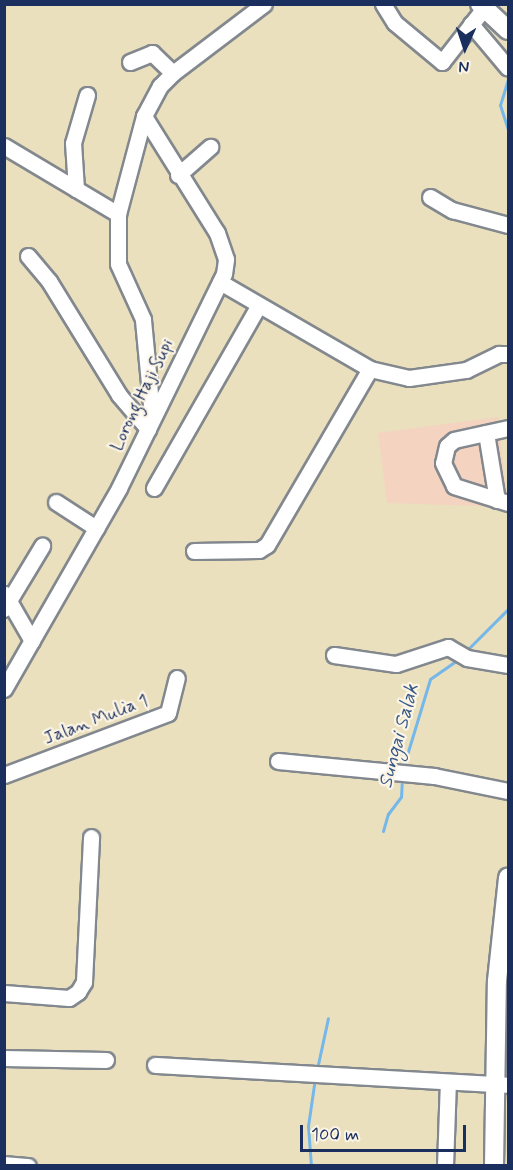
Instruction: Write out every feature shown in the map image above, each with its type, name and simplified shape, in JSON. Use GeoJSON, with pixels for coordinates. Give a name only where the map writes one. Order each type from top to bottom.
{"type":"FeatureCollection","features":[{"type":"Feature","properties":{"kind":"main road"},"geometry":{"type":"LineString","coordinates":[[482,6],[508,30]]}},
{"type":"Feature","properties":{"kind":"main road"},"geometry":{"type":"LineString","coordinates":[[498,1159],[502,1084],[497,981],[508,878]]}},
{"type":"Feature","properties":{"kind":"street"},"geometry":{"type":"LineString","coordinates":[[150,423],[143,319],[118,264],[118,214],[144,116],[159,87],[173,73],[264,4]]}},
{"type":"Feature","properties":{"kind":"street"},"geometry":{"type":"LineString","coordinates":[[383,4],[395,23],[437,62],[442,62],[482,6]]}},
{"type":"Feature","properties":{"kind":"street"},"geometry":{"type":"LineString","coordinates":[[471,24],[508,68]]}},
{"type":"Feature","properties":{"kind":"street"},"geometry":{"type":"LineString","coordinates":[[130,62],[152,53],[173,73]]}},
{"type":"Feature","properties":{"kind":"street"},"geometry":{"type":"LineString","coordinates":[[76,189],[73,142],[87,95]]}},
{"type":"Feature","properties":{"kind":"street","name":"Lorong Haji Supi"},"geometry":{"type":"LineString","coordinates":[[4,689],[96,528],[220,282],[226,260],[224,247],[144,116]]}},
{"type":"Feature","properties":{"kind":"street"},"geometry":{"type":"LineString","coordinates":[[4,146],[118,214]]}},
{"type":"Feature","properties":{"kind":"street"},"geometry":{"type":"LineString","coordinates":[[178,175],[210,147]]}},
{"type":"Feature","properties":{"kind":"street"},"geometry":{"type":"LineString","coordinates":[[430,197],[452,210],[508,225]]}},
{"type":"Feature","properties":{"kind":"street"},"geometry":{"type":"LineString","coordinates":[[28,256],[49,281],[119,395],[150,423]]}},
{"type":"Feature","properties":{"kind":"street"},"geometry":{"type":"LineString","coordinates":[[220,282],[370,369],[409,378],[466,370],[499,354],[508,354]]}},
{"type":"Feature","properties":{"kind":"street"},"geometry":{"type":"LineString","coordinates":[[154,488],[259,305]]}},
{"type":"Feature","properties":{"kind":"street"},"geometry":{"type":"LineString","coordinates":[[194,551],[259,550],[267,545],[370,369]]}},
{"type":"Feature","properties":{"kind":"street"},"geometry":{"type":"LineString","coordinates":[[503,501],[454,486],[443,463],[447,446],[454,440],[508,428]]}},
{"type":"Feature","properties":{"kind":"street"},"geometry":{"type":"LineString","coordinates":[[486,433],[503,501]]}},
{"type":"Feature","properties":{"kind":"street"},"geometry":{"type":"LineString","coordinates":[[56,502],[96,528]]}},
{"type":"Feature","properties":{"kind":"street"},"geometry":{"type":"LineString","coordinates":[[32,641],[6,601],[42,546]]}},
{"type":"Feature","properties":{"kind":"street"},"geometry":{"type":"LineString","coordinates":[[334,655],[396,664],[438,647],[448,646],[462,655],[508,665]]}},
{"type":"Feature","properties":{"kind":"street","name":"Jalan Mulia 1"},"geometry":{"type":"LineString","coordinates":[[4,776],[168,713],[177,678]]}},
{"type":"Feature","properties":{"kind":"street"},"geometry":{"type":"LineString","coordinates":[[278,761],[402,773],[508,791]]}},
{"type":"Feature","properties":{"kind":"street"},"geometry":{"type":"LineString","coordinates":[[4,993],[69,999],[84,982],[91,837]]}},
{"type":"Feature","properties":{"kind":"street"},"geometry":{"type":"LineString","coordinates":[[4,1058],[105,1060]]}},
{"type":"Feature","properties":{"kind":"street"},"geometry":{"type":"LineString","coordinates":[[155,1065],[502,1084]]}},
{"type":"Feature","properties":{"kind":"street"},"geometry":{"type":"LineString","coordinates":[[445,1166],[448,1082]]}},
{"type":"Feature","properties":{"kind":"street"},"geometry":{"type":"LineString","coordinates":[[4,1164],[28,1166]]}},
{"type":"Feature","properties":{"kind":"shaded area"},"geometry":{"type":"Polygon","coordinates":[[[498,417],[508,507],[387,503],[378,433],[498,417]]]}},
{"type":"Feature","properties":{"kind":"waterway","name":"Sungai Salak"},"geometry":{"type":"LineString","coordinates":[[508,79],[500,105],[508,130]]}},
{"type":"Feature","properties":{"kind":"waterway","name":"Sungai Salak"},"geometry":{"type":"LineString","coordinates":[[465,652],[508,609]]}},
{"type":"Feature","properties":{"kind":"waterway","name":"Sungai Salak"},"geometry":{"type":"LineString","coordinates":[[403,768],[430,679],[459,659]]}},
{"type":"Feature","properties":{"kind":"waterway","name":"Sungai Salak"},"geometry":{"type":"LineString","coordinates":[[383,831],[388,814],[401,797],[402,778]]}},
{"type":"Feature","properties":{"kind":"waterway"},"geometry":{"type":"LineString","coordinates":[[317,1069],[328,1018]]}},
{"type":"Feature","properties":{"kind":"waterway"},"geometry":{"type":"LineString","coordinates":[[311,1166],[308,1126],[315,1078]]}}]}
